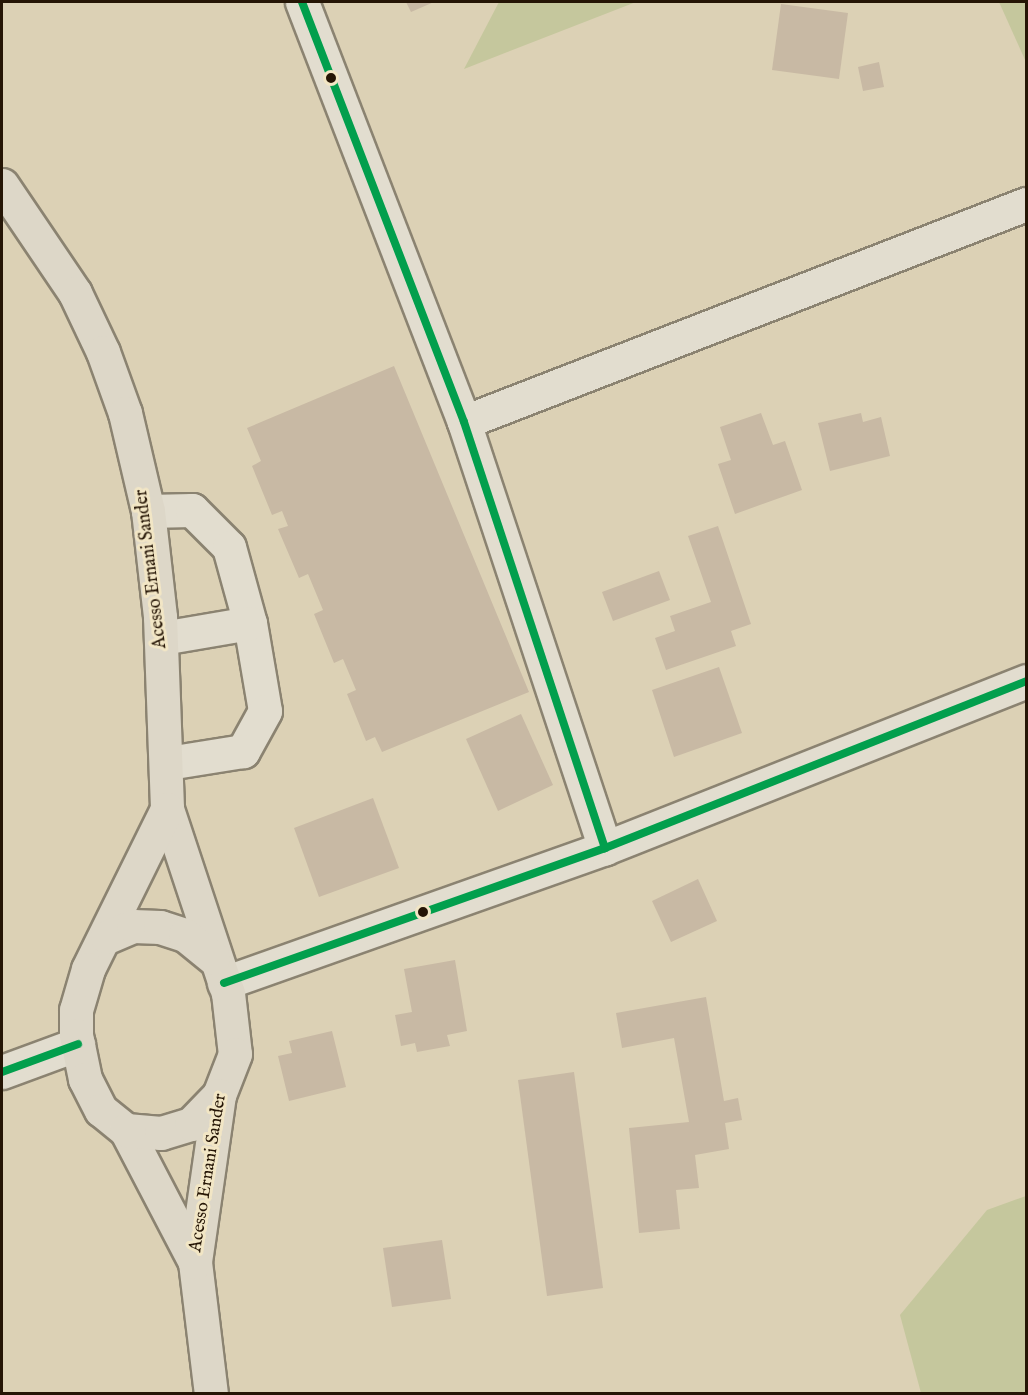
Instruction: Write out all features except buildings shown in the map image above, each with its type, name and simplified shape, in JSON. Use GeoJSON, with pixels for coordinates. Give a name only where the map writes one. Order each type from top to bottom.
{"type":"FeatureCollection","features":[{"type":"Feature","properties":{"kind":"highway","name":"Acesso Ernani Sander"},"geometry":{"type":"LineString","coordinates":[[2,185],[75,293],[103,352],[125,413],[148,511],[162,638],[168,763],[167,809],[219,970],[235,1054],[219,1095],[195,1262],[211,1394]]}},
{"type":"Feature","properties":{"kind":"highway","name":"Acesso Ernani Sander"},"geometry":{"type":"LineString","coordinates":[[167,809],[107,937],[88,969],[76,1010],[78,1044],[85,1079],[101,1110],[126,1130],[195,1262]]}},
{"type":"Feature","properties":{"kind":"highway"},"geometry":{"type":"LineString","coordinates":[[107,937],[133,927],[160,927],[185,935],[219,970]]}},
{"type":"Feature","properties":{"kind":"highway"},"geometry":{"type":"LineString","coordinates":[[126,1130],[161,1133],[190,1124],[219,1095]]}},
{"type":"Feature","properties":{"kind":"street"},"geometry":{"type":"LineString","coordinates":[[302,2],[464,422],[605,848]]}},
{"type":"Feature","properties":{"kind":"street"},"geometry":{"type":"LineString","coordinates":[[464,422],[1026,204]]}},
{"type":"Feature","properties":{"kind":"street"},"geometry":{"type":"LineString","coordinates":[[148,511],[192,510],[229,547],[250,623],[265,711],[243,751],[168,763]]}},
{"type":"Feature","properties":{"kind":"street"},"geometry":{"type":"LineString","coordinates":[[162,638],[250,623]]}},
{"type":"Feature","properties":{"kind":"street"},"geometry":{"type":"LineString","coordinates":[[219,970],[605,848],[1026,681]]}},
{"type":"Feature","properties":{"kind":"street"},"geometry":{"type":"LineString","coordinates":[[2,1072],[78,1044]]}},
{"type":"Feature","properties":{"kind":"green space"},"geometry":{"type":"Polygon","coordinates":[[[499,2],[636,2],[464,69],[499,2]]]}},
{"type":"Feature","properties":{"kind":"green space"},"geometry":{"type":"Polygon","coordinates":[[[999,2],[1026,2],[1026,62],[999,2]]]}},
{"type":"Feature","properties":{"kind":"green space"},"geometry":{"type":"Polygon","coordinates":[[[1026,1196],[1026,1393],[921,1393],[900,1315],[987,1210],[1026,1196]]]}},
{"type":"Feature","properties":{"kind":"transit line"},"geometry":{"type":"LineString","coordinates":[[302,2],[464,422],[605,848]]}},
{"type":"Feature","properties":{"kind":"transit line"},"geometry":{"type":"LineString","coordinates":[[224,983],[605,848],[1026,681]]}},
{"type":"Feature","properties":{"kind":"transit line"},"geometry":{"type":"LineString","coordinates":[[2,1072],[78,1044]]}}]}
